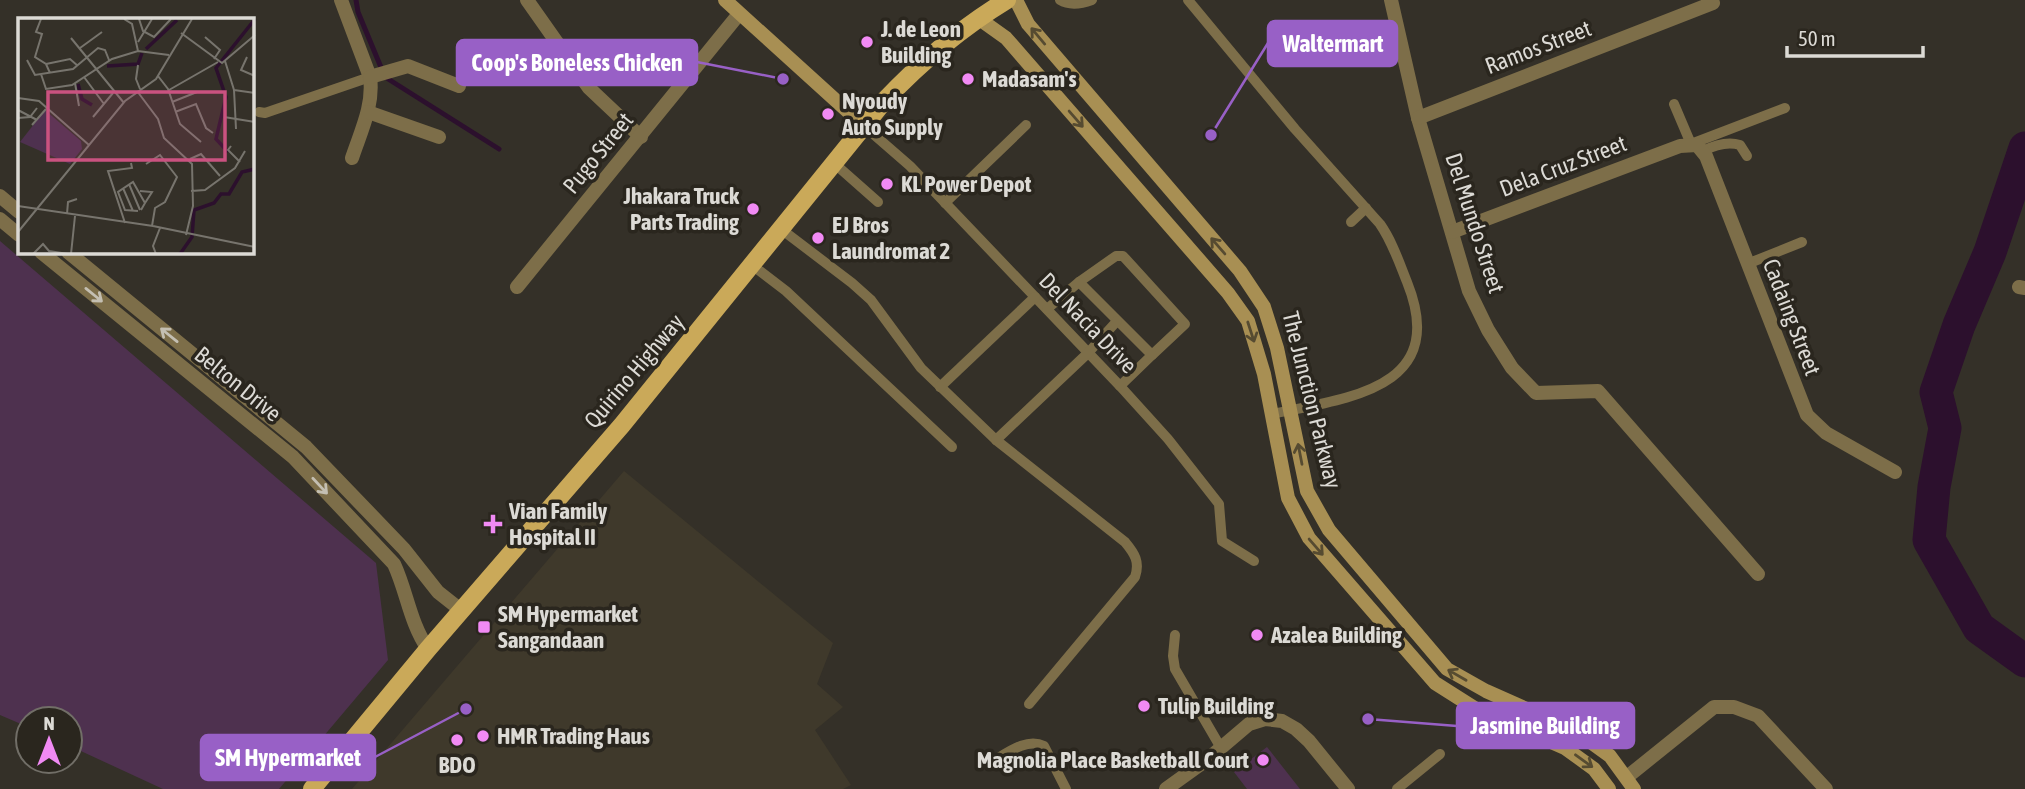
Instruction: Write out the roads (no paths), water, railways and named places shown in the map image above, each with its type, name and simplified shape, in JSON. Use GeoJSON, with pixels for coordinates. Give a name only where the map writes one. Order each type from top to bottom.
{"type":"FeatureCollection","features":[{"type":"Feature","properties":{"kind":"main road","name":"Quirino Highway"},"geometry":{"type":"LineString","coordinates":[[312,789],[428,649],[613,435],[906,77],[947,41],[1006,0]]}},
{"type":"Feature","properties":{"kind":"street"},"geometry":{"type":"LineString","coordinates":[[341,0],[370,77],[371,99],[352,158]]}},
{"type":"Feature","properties":{"kind":"street"},"geometry":{"type":"LineString","coordinates":[[527,0],[589,88],[641,137]]}},
{"type":"Feature","properties":{"kind":"street"},"geometry":{"type":"LineString","coordinates":[[725,0],[864,126]]}},
{"type":"Feature","properties":{"kind":"street","name":"The Junction Parkway"},"geometry":{"type":"LineString","coordinates":[[1016,0],[1035,33],[1240,271],[1264,307],[1292,410],[1307,491],[1329,530],[1447,669],[1486,691],[1574,730],[1610,757],[1631,783]]}},
{"type":"Feature","properties":{"kind":"street","name":"Del Mundo Street"},"geometry":{"type":"LineString","coordinates":[[1391,0],[1418,118],[1469,291],[1488,330],[1512,368],[1536,393],[1598,391],[1758,574]]}},
{"type":"Feature","properties":{"kind":"street","name":"Ramos Street"},"geometry":{"type":"LineString","coordinates":[[1418,118],[1713,2]]}},
{"type":"Feature","properties":{"kind":"street","name":"Pugo Street"},"geometry":{"type":"LineString","coordinates":[[517,287],[739,14]]}},
{"type":"Feature","properties":{"kind":"street","name":"The Junction Parkway"},"geometry":{"type":"LineString","coordinates":[[978,18],[1006,38],[1228,293],[1248,321],[1265,374],[1288,498],[1309,538],[1435,683],[1476,709],[1566,748],[1594,769],[1609,789]]}},
{"type":"Feature","properties":{"kind":"street"},"geometry":{"type":"LineString","coordinates":[[370,77],[408,66],[459,86]]}},
{"type":"Feature","properties":{"kind":"street"},"geometry":{"type":"LineString","coordinates":[[368,112],[439,137]]}},
{"type":"Feature","properties":{"kind":"street","name":"Dela Cruz Street"},"geometry":{"type":"LineString","coordinates":[[1452,232],[1697,147]]}},
{"type":"Feature","properties":{"kind":"street","name":"Cadaing Street"},"geometry":{"type":"LineString","coordinates":[[1697,147],[1807,415],[1826,433],[1895,472]]}},
{"type":"Feature","properties":{"kind":"street"},"geometry":{"type":"LineString","coordinates":[[0,196],[18,211]]}},
{"type":"Feature","properties":{"kind":"street"},"geometry":{"type":"LineString","coordinates":[[0,219],[18,234]]}},
{"type":"Feature","properties":{"kind":"street","name":"Belton Drive"},"geometry":{"type":"LineString","coordinates":[[43,254],[293,457],[394,564],[414,624],[428,649]]}},
{"type":"Feature","properties":{"kind":"street","name":"Belton Drive"},"geometry":{"type":"LineString","coordinates":[[70,254],[306,447],[407,554],[428,582],[462,611]]}},
{"type":"Feature","properties":{"kind":"street"},"geometry":{"type":"LineString","coordinates":[[254,426],[266,413]]}},
{"type":"Feature","properties":{"kind":"street"},"geometry":{"type":"LineString","coordinates":[[1288,498],[1307,491]]}},
{"type":"Feature","properties":{"kind":"street"},"geometry":{"type":"LineString","coordinates":[[394,564],[407,554]]}},
{"type":"Feature","properties":{"kind":"street"},"geometry":{"type":"LineString","coordinates":[[407,598],[428,582]]}},
{"type":"Feature","properties":{"kind":"street"},"geometry":{"type":"LineString","coordinates":[[1476,709],[1486,691]]}},
{"type":"Feature","properties":{"kind":"street"},"geometry":{"type":"LineString","coordinates":[[1631,783],[1714,707],[1734,707],[1758,716],[1826,789]]}},
{"type":"Feature","properties":{"kind":"street"},"geometry":{"type":"LineString","coordinates":[[1167,789],[1249,724],[1265,719],[1282,721],[1296,729],[1348,789]]}},
{"type":"Feature","properties":{"kind":"lane"},"geometry":{"type":"LineString","coordinates":[[1060,0],[1081,4],[1092,0]]}},
{"type":"Feature","properties":{"kind":"lane"},"geometry":{"type":"LineString","coordinates":[[1188,0],[1295,129],[1388,235],[1415,303],[1417,338],[1414,351],[1397,374],[1354,397],[1272,414]]}},
{"type":"Feature","properties":{"kind":"lane"},"geometry":{"type":"LineString","coordinates":[[259,112],[265,113],[370,77]]}},
{"type":"Feature","properties":{"kind":"lane"},"geometry":{"type":"LineString","coordinates":[[1674,104],[1697,147]]}},
{"type":"Feature","properties":{"kind":"lane"},"geometry":{"type":"LineString","coordinates":[[1697,147],[1786,108]]}},
{"type":"Feature","properties":{"kind":"lane"},"geometry":{"type":"LineString","coordinates":[[945,203],[1026,125]]}},
{"type":"Feature","properties":{"kind":"lane","name":"Del Nacia Drive"},"geometry":{"type":"LineString","coordinates":[[864,126],[910,166],[1168,439],[1219,504],[1222,541],[1254,561]]}},
{"type":"Feature","properties":{"kind":"lane"},"geometry":{"type":"LineString","coordinates":[[1697,147],[1734,143],[1740,145],[1746,156]]}},
{"type":"Feature","properties":{"kind":"lane"},"geometry":{"type":"LineString","coordinates":[[835,164],[878,202]]}},
{"type":"Feature","properties":{"kind":"lane"},"geometry":{"type":"LineString","coordinates":[[1351,222],[1366,208]]}},
{"type":"Feature","properties":{"kind":"lane"},"geometry":{"type":"LineString","coordinates":[[781,229],[871,300],[921,368],[940,387],[996,440],[1125,542],[1137,559],[1135,577],[1029,704]]}},
{"type":"Feature","properties":{"kind":"lane"},"geometry":{"type":"LineString","coordinates":[[1747,264],[1802,242]]}},
{"type":"Feature","properties":{"kind":"lane"},"geometry":{"type":"LineString","coordinates":[[1047,309],[1116,256],[1123,256],[1185,324],[1120,386]]}},
{"type":"Feature","properties":{"kind":"lane"},"geometry":{"type":"LineString","coordinates":[[752,265],[786,291],[952,447]]}},
{"type":"Feature","properties":{"kind":"lane"},"geometry":{"type":"LineString","coordinates":[[1079,282],[1152,355]]}},
{"type":"Feature","properties":{"kind":"lane"},"geometry":{"type":"LineString","coordinates":[[940,387],[1035,297]]}},
{"type":"Feature","properties":{"kind":"lane"},"geometry":{"type":"LineString","coordinates":[[996,440],[1088,353],[1117,321]]}},
{"type":"Feature","properties":{"kind":"lane"},"geometry":{"type":"LineString","coordinates":[[1175,635],[1175,669],[1222,748]]}},
{"type":"Feature","properties":{"kind":"lane"},"geometry":{"type":"LineString","coordinates":[[990,763],[1026,744],[1040,744],[1044,746],[1066,789]]}},
{"type":"Feature","properties":{"kind":"lane"},"geometry":{"type":"LineString","coordinates":[[1396,789],[1440,754]]}},
{"type":"Feature","properties":{"kind":"waterway"},"geometry":{"type":"LineString","coordinates":[[356,0],[358,12],[385,77],[499,149]]}},
{"type":"Feature","properties":{"kind":"waterway"},"geometry":{"type":"LineString","coordinates":[[2025,148],[1990,252],[1959,325],[1936,392],[1945,428],[1934,487],[1929,540],[1979,628],[2025,661]]}},
{"type":"Feature","properties":{"kind":"place","name":"J. de Leon Building"},"geometry":{"type":"Point","coordinates":[867,42]}},
{"type":"Feature","properties":{"kind":"place","name":"Coop's Boneless Chicken"},"geometry":{"type":"Point","coordinates":[783,79]}},
{"type":"Feature","properties":{"kind":"place","name":"Madasam's"},"geometry":{"type":"Point","coordinates":[968,79]}},
{"type":"Feature","properties":{"kind":"place","name":"Nyoudy Auto Supply"},"geometry":{"type":"Point","coordinates":[828,114]}},
{"type":"Feature","properties":{"kind":"place","name":"Waltermart"},"geometry":{"type":"Point","coordinates":[1211,135]}},
{"type":"Feature","properties":{"kind":"place","name":"KL Power Depot"},"geometry":{"type":"Point","coordinates":[887,184]}},
{"type":"Feature","properties":{"kind":"place","name":"Jhakara Truck Parts Trading"},"geometry":{"type":"Point","coordinates":[753,209]}},
{"type":"Feature","properties":{"kind":"place","name":"EJ Bros Laundromat 2"},"geometry":{"type":"Point","coordinates":[818,238]}},
{"type":"Feature","properties":{"kind":"place","name":"Vian Family Hospital II"},"geometry":{"type":"Point","coordinates":[493,524]}},
{"type":"Feature","properties":{"kind":"place","name":"SM Hypermarket Sangandaan"},"geometry":{"type":"Point","coordinates":[484,627]}},
{"type":"Feature","properties":{"kind":"place","name":"Azalea Building"},"geometry":{"type":"Point","coordinates":[1257,635]}},
{"type":"Feature","properties":{"kind":"place","name":"Tulip Building"},"geometry":{"type":"Point","coordinates":[1144,706]}},
{"type":"Feature","properties":{"kind":"place","name":"SM Hypermarket"},"geometry":{"type":"Point","coordinates":[466,709]}},
{"type":"Feature","properties":{"kind":"place","name":"Jasmine Building"},"geometry":{"type":"Point","coordinates":[1368,719]}},
{"type":"Feature","properties":{"kind":"place","name":"HMR Trading Haus"},"geometry":{"type":"Point","coordinates":[483,736]}},
{"type":"Feature","properties":{"kind":"place","name":"BDO"},"geometry":{"type":"Point","coordinates":[457,740]}},
{"type":"Feature","properties":{"kind":"place","name":"Magnolia Place Basketball Court"},"geometry":{"type":"Point","coordinates":[1263,760]}}]}
